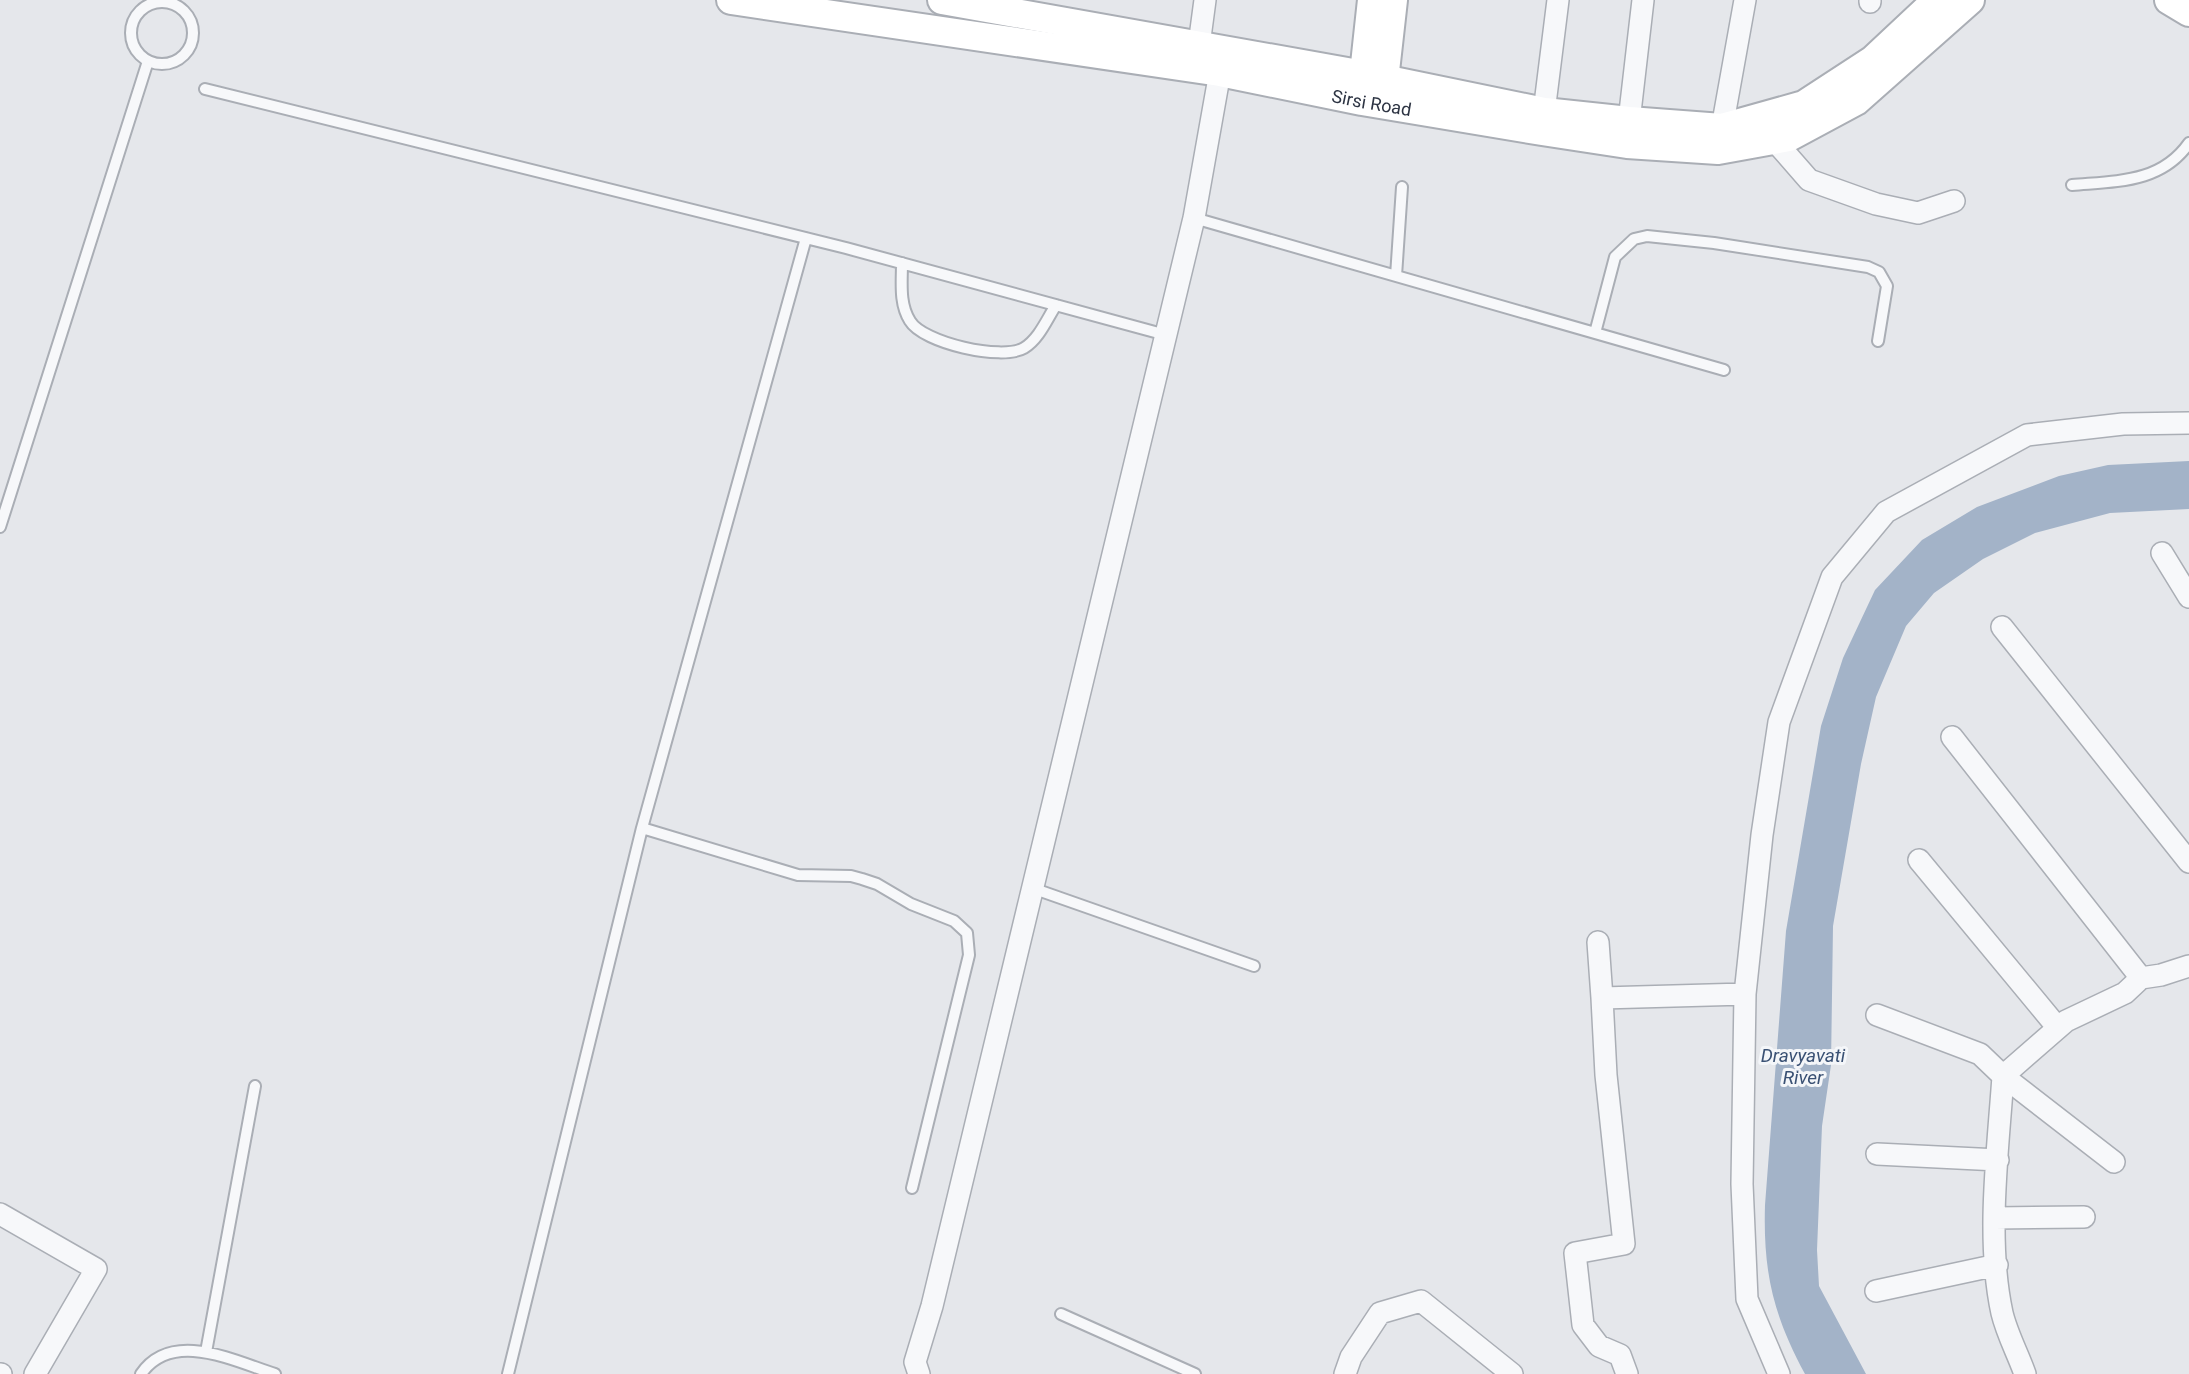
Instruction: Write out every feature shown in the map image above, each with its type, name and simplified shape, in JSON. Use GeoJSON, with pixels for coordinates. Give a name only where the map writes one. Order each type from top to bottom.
{"type":"FeatureCollection","features":[{"type":"Feature","properties":{"kind":"street","name":"Sirsi Road"},"geometry":{"type":"LineString","coordinates":[[731,0],[1220,72],[1629,121],[1720,139],[1804,105],[1873,60],[1937,0]]}},
{"type":"Feature","properties":{"kind":"street","name":"Sirsi Road"},"geometry":{"type":"LineString","coordinates":[[942,0],[1199,46],[1373,90],[1627,144],[1720,139],[1774,140],[1789,137],[1856,101],[1970,0]]}},
{"type":"Feature","properties":{"kind":"street"},"geometry":{"type":"LineString","coordinates":[[939,30],[942,0]]}},
{"type":"Feature","properties":{"kind":"street"},"geometry":{"type":"LineString","coordinates":[[1199,46],[1205,0]]}},
{"type":"Feature","properties":{"kind":"street"},"geometry":{"type":"LineString","coordinates":[[1372,0],[1373,90]]}},
{"type":"Feature","properties":{"kind":"street"},"geometry":{"type":"LineString","coordinates":[[1373,90],[1394,0]]}},
{"type":"Feature","properties":{"kind":"street"},"geometry":{"type":"LineString","coordinates":[[1545,112],[1558,0]]}},
{"type":"Feature","properties":{"kind":"street"},"geometry":{"type":"LineString","coordinates":[[1629,121],[1643,0]]}},
{"type":"Feature","properties":{"kind":"street"},"geometry":{"type":"LineString","coordinates":[[1720,139],[1745,0]]}},
{"type":"Feature","properties":{"kind":"street"},"geometry":{"type":"LineString","coordinates":[[2169,0],[2189,12]]}},
{"type":"Feature","properties":{"kind":"street"},"geometry":{"type":"LineString","coordinates":[[919,1374],[915,1362],[932,1306],[1194,218],[1220,72]]}},
{"type":"Feature","properties":{"kind":"street"},"geometry":{"type":"LineString","coordinates":[[1774,140],[1809,180],[1875,204],[1918,213],[1954,201]]}},
{"type":"Feature","properties":{"kind":"street"},"geometry":{"type":"LineString","coordinates":[[1779,1374],[1747,1299],[1742,1184],[1745,994],[1762,835],[1779,722],[1832,577],[1886,512],[2027,435],[2123,424],[2189,423]]}},
{"type":"Feature","properties":{"kind":"street"},"geometry":{"type":"LineString","coordinates":[[2162,553],[2189,597]]}},
{"type":"Feature","properties":{"kind":"street"},"geometry":{"type":"LineString","coordinates":[[2002,627],[2189,862]]}},
{"type":"Feature","properties":{"kind":"street"},"geometry":{"type":"LineString","coordinates":[[1952,737],[2141,978]]}},
{"type":"Feature","properties":{"kind":"street"},"geometry":{"type":"LineString","coordinates":[[1919,860],[2057,1028]]}},
{"type":"Feature","properties":{"kind":"street"},"geometry":{"type":"LineString","coordinates":[[1598,942],[1606,1074],[1625,1244],[1575,1253],[1583,1325],[1599,1346],[1620,1355],[1626,1374]]}},
{"type":"Feature","properties":{"kind":"street"},"geometry":{"type":"LineString","coordinates":[[2025,1374],[2003,1314],[1997,1265],[1996,1218],[2003,1076],[2066,1021],[2125,993],[2141,978],[2189,966]]}},
{"type":"Feature","properties":{"kind":"street"},"geometry":{"type":"LineString","coordinates":[[1602,998],[1745,994]]}},
{"type":"Feature","properties":{"kind":"street"},"geometry":{"type":"LineString","coordinates":[[1877,1015],[1980,1054],[2003,1076],[2115,1162]]}},
{"type":"Feature","properties":{"kind":"street"},"geometry":{"type":"LineString","coordinates":[[1877,1154],[1998,1160]]}},
{"type":"Feature","properties":{"kind":"street"},"geometry":{"type":"LineString","coordinates":[[0,1214],[96,1269],[35,1374]]}},
{"type":"Feature","properties":{"kind":"street"},"geometry":{"type":"LineString","coordinates":[[1996,1218],[2084,1217]]}},
{"type":"Feature","properties":{"kind":"street"},"geometry":{"type":"LineString","coordinates":[[1876,1291],[1997,1265]]}},
{"type":"Feature","properties":{"kind":"street"},"geometry":{"type":"LineString","coordinates":[[1345,1374],[1351,1357],[1380,1313],[1421,1301],[1512,1374]]}},
{"type":"Feature","properties":{"kind":"lane"},"geometry":{"type":"LineString","coordinates":[[169,1],[190,18],[193,26],[192,43],[188,51],[174,62],[165,64],[148,61],[135,48],[132,40],[133,22],[143,8],[169,1]]}},
{"type":"Feature","properties":{"kind":"lane"},"geometry":{"type":"LineString","coordinates":[[0,527],[148,61]]}},
{"type":"Feature","properties":{"kind":"lane"},"geometry":{"type":"LineString","coordinates":[[205,89],[806,238],[1166,335]]}},
{"type":"Feature","properties":{"kind":"lane"},"geometry":{"type":"LineString","coordinates":[[2073,185],[2130,180],[2160,170],[2178,159],[2189,143]]}},
{"type":"Feature","properties":{"kind":"lane"},"geometry":{"type":"LineString","coordinates":[[1396,276],[1402,187]]}},
{"type":"Feature","properties":{"kind":"lane"},"geometry":{"type":"LineString","coordinates":[[1194,218],[1724,370]]}},
{"type":"Feature","properties":{"kind":"lane"},"geometry":{"type":"LineString","coordinates":[[1595,333],[1615,257],[1634,239],[1647,236],[1714,243],[1868,267],[1879,272],[1887,286],[1878,341]]}},
{"type":"Feature","properties":{"kind":"lane"},"geometry":{"type":"LineString","coordinates":[[508,1374],[642,828],[806,238]]}},
{"type":"Feature","properties":{"kind":"lane"},"geometry":{"type":"LineString","coordinates":[[902,263],[902,295],[910,321],[917,330],[929,337],[964,347],[997,353],[1014,352],[1025,347],[1035,339],[1056,305]]}},
{"type":"Feature","properties":{"kind":"lane"},"geometry":{"type":"LineString","coordinates":[[642,828],[798,875],[851,876],[863,879],[911,904],[954,921],[967,933],[970,942],[969,955],[912,1188]]}},
{"type":"Feature","properties":{"kind":"lane"},"geometry":{"type":"LineString","coordinates":[[1032,888],[1254,966]]}},
{"type":"Feature","properties":{"kind":"lane"},"geometry":{"type":"LineString","coordinates":[[206,1352],[255,1086]]}},
{"type":"Feature","properties":{"kind":"lane"},"geometry":{"type":"LineString","coordinates":[[1061,1314],[1195,1374]]}},
{"type":"Feature","properties":{"kind":"lane"},"geometry":{"type":"LineString","coordinates":[[141,1374],[158,1356],[180,1351],[206,1352],[275,1374]]}},
{"type":"Feature","properties":{"kind":"water","name":"Dravyavati River"},"geometry":{"type":"Polygon","coordinates":[[[2189,461],[2189,509],[2110,513],[2035,533],[1983,559],[1934,593],[1906,626],[1876,697],[1861,764],[1833,926],[1831,1065],[1822,1126],[1817,1250],[1819,1286],[1866,1374],[1805,1374],[1785,1332],[1772,1292],[1766,1251],[1765,1205],[1786,931],[1821,726],[1843,658],[1875,590],[1922,540],[1977,507],[2059,476],[2108,465],[2189,461]]]}}]}
